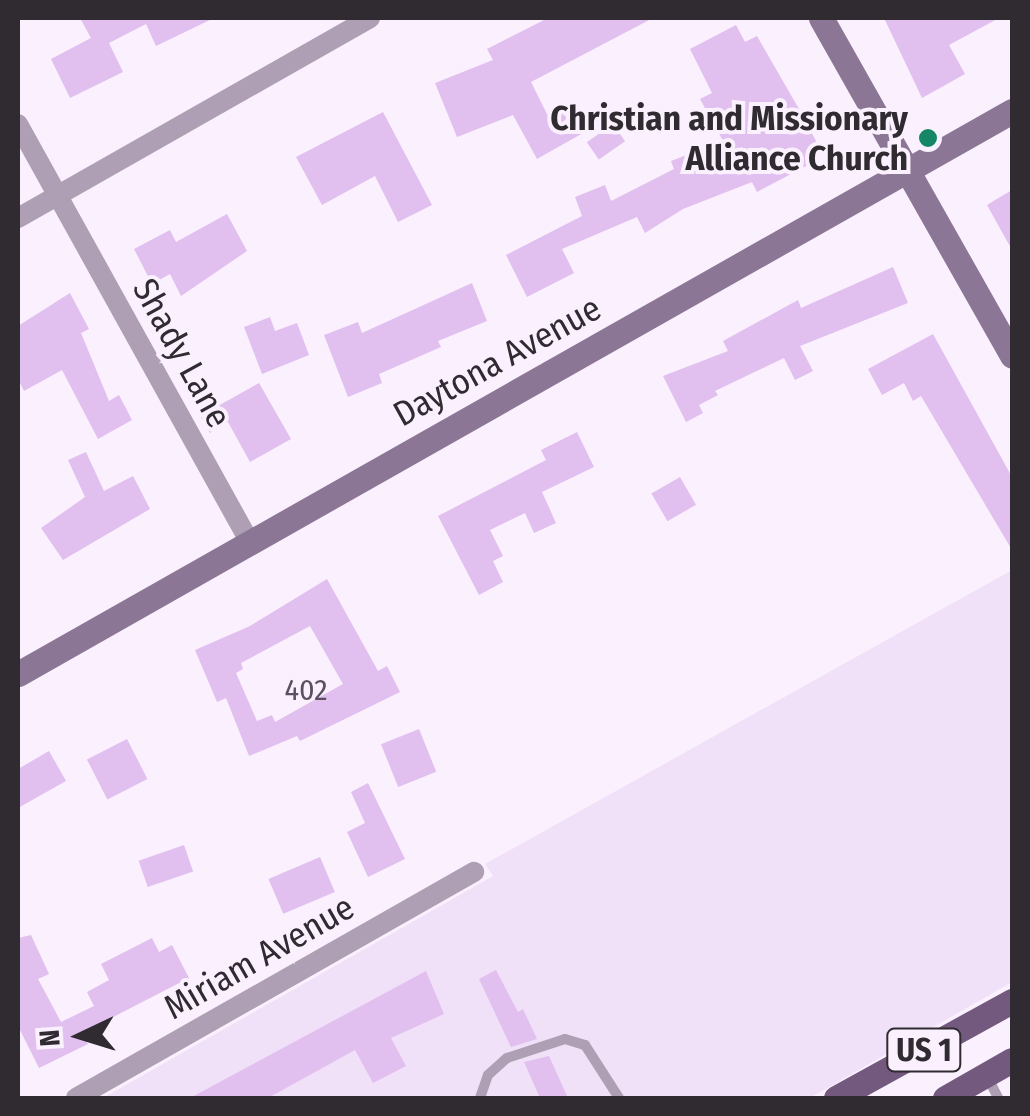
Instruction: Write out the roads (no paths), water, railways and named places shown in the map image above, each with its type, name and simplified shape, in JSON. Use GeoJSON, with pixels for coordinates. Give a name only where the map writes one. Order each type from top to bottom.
{"type":"FeatureCollection","features":[{"type":"Feature","properties":{"kind":"main road","name":"US 1"},"geometry":{"type":"LineString","coordinates":[[836,1098],[1012,1000]]}},
{"type":"Feature","properties":{"kind":"main road","name":"US 1"},"geometry":{"type":"LineString","coordinates":[[945,1098],[992,1087],[1012,1060]]}},
{"type":"Feature","properties":{"kind":"street"},"geometry":{"type":"LineString","coordinates":[[18,218],[370,18]]}},
{"type":"Feature","properties":{"kind":"street"},"geometry":{"type":"LineString","coordinates":[[820,18],[1012,356]]}},
{"type":"Feature","properties":{"kind":"street","name":"Daytona Avenue"},"geometry":{"type":"LineString","coordinates":[[18,674],[1012,111]]}},
{"type":"Feature","properties":{"kind":"street","name":"Shady Lane"},"geometry":{"type":"LineString","coordinates":[[18,124],[249,541]]}},
{"type":"Feature","properties":{"kind":"street","name":"Miriam Avenue"},"geometry":{"type":"LineString","coordinates":[[76,1098],[474,872]]}},
{"type":"Feature","properties":{"kind":"lane"},"geometry":{"type":"LineString","coordinates":[[480,1098],[496,1066],[522,1050],[565,1039],[585,1045],[619,1098]]}},
{"type":"Feature","properties":{"kind":"place","name":"Christian and Missionary Alliance Church"},"geometry":{"type":"Point","coordinates":[928,138]}}]}
